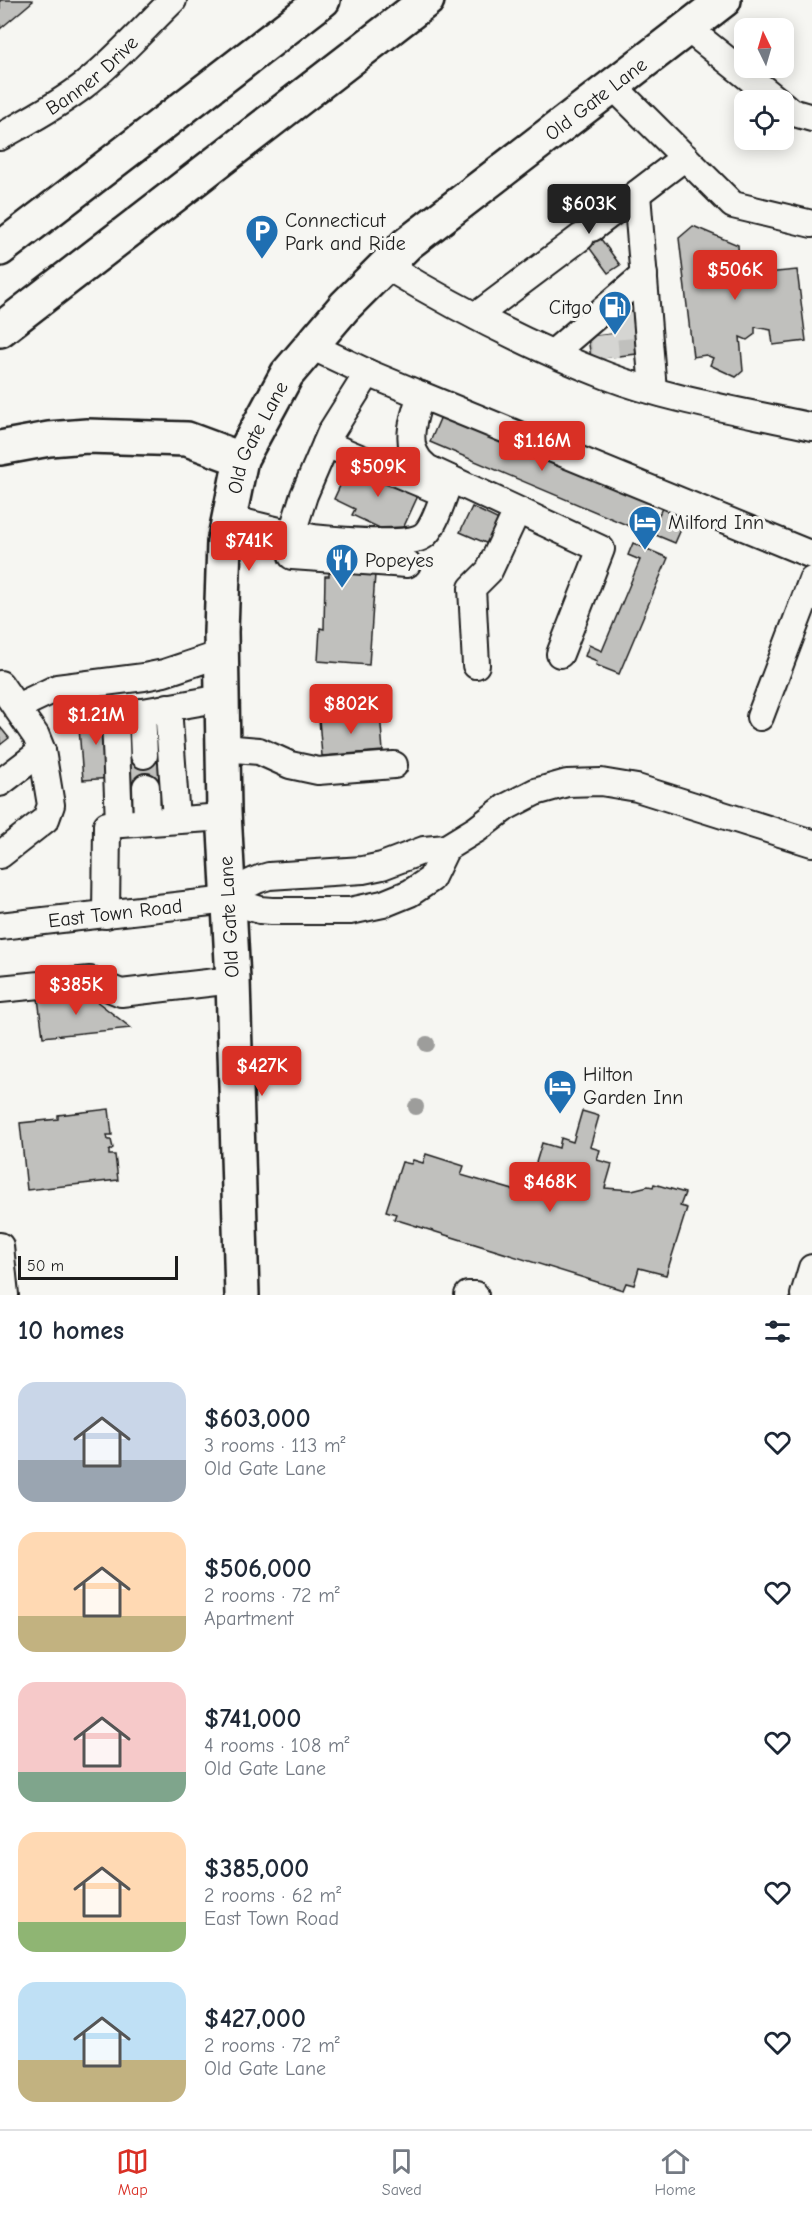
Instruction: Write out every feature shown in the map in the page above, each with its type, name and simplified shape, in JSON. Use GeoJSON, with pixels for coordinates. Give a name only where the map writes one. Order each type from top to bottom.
{"type":"FeatureCollection","features":[{"type":"Feature","properties":{"kind":"main road"},"geometry":{"type":"LineString","coordinates":[[0,330],[427,0]]}},
{"type":"Feature","properties":{"kind":"main road","name":"Old Gate Lane"},"geometry":{"type":"LineString","coordinates":[[242,1295],[233,980],[224,817],[221,654],[224,543],[241,459],[287,374],[345,306],[407,244],[724,0]]}},
{"type":"Feature","properties":{"kind":"main road"},"geometry":{"type":"LineString","coordinates":[[0,249],[320,2]]}},
{"type":"Feature","properties":{"kind":"main road"},"geometry":{"type":"LineString","coordinates":[[0,448],[49,439],[87,436],[187,439],[241,459]]}},
{"type":"Feature","properties":{"kind":"street","name":"Banner Drive"},"geometry":{"type":"LineString","coordinates":[[0,137],[47,111],[99,73],[173,0]]}},
{"type":"Feature","properties":{"kind":"street"},"geometry":{"type":"LineString","coordinates":[[687,28],[764,90]]}},
{"type":"Feature","properties":{"kind":"street"},"geometry":{"type":"LineString","coordinates":[[612,85],[733,205],[812,224]]}},
{"type":"Feature","properties":{"kind":"street"},"geometry":{"type":"LineString","coordinates":[[794,113],[812,118]]}},
{"type":"Feature","properties":{"kind":"street"},"geometry":{"type":"LineString","coordinates":[[476,316],[685,157]]}},
{"type":"Feature","properties":{"kind":"street"},"geometry":{"type":"LineString","coordinates":[[386,266],[441,299],[553,354],[613,336],[644,275],[637,194]]}},
{"type":"Feature","properties":{"kind":"street"},"geometry":{"type":"LineString","coordinates":[[553,354],[613,336],[644,275]]}},
{"type":"Feature","properties":{"kind":"street"},"geometry":{"type":"LineString","coordinates":[[613,336],[653,390],[812,427]]}},
{"type":"Feature","properties":{"kind":"street"},"geometry":{"type":"LineString","coordinates":[[613,336],[653,390]]}},
{"type":"Feature","properties":{"kind":"street"},"geometry":{"type":"LineString","coordinates":[[311,346],[368,373],[812,555]]}},
{"type":"Feature","properties":{"kind":"street"},"geometry":{"type":"LineString","coordinates":[[292,544],[304,495],[331,432],[368,373]]}},
{"type":"Feature","properties":{"kind":"street"},"geometry":{"type":"LineString","coordinates":[[421,395],[414,417],[412,440],[416,457],[447,486]]}},
{"type":"Feature","properties":{"kind":"street"},"geometry":{"type":"LineString","coordinates":[[326,444],[517,511],[601,549],[560,654]]}},
{"type":"Feature","properties":{"kind":"street"},"geometry":{"type":"LineString","coordinates":[[292,544],[314,538],[410,541],[422,537],[430,530],[447,486]]}},
{"type":"Feature","properties":{"kind":"street"},"geometry":{"type":"LineString","coordinates":[[476,665],[472,588],[489,571],[517,511]]}},
{"type":"Feature","properties":{"kind":"street"},"geometry":{"type":"LineString","coordinates":[[229,519],[292,544],[407,564]]}},
{"type":"Feature","properties":{"kind":"street"},"geometry":{"type":"LineString","coordinates":[[760,717],[812,580]]}},
{"type":"Feature","properties":{"kind":"street"},"geometry":{"type":"LineString","coordinates":[[17,707],[57,688],[144,678],[221,654]]}},
{"type":"Feature","properties":{"kind":"street"},"geometry":{"type":"LineString","coordinates":[[0,684],[36,736],[42,751],[51,799],[48,816],[43,822],[0,855]]}},
{"type":"Feature","properties":{"kind":"street"},"geometry":{"type":"LineString","coordinates":[[119,824],[115,717],[222,698]]}},
{"type":"Feature","properties":{"kind":"street"},"geometry":{"type":"LineString","coordinates":[[168,707],[176,819]]}},
{"type":"Feature","properties":{"kind":"street"},"geometry":{"type":"LineString","coordinates":[[142,712],[144,755]]}},
{"type":"Feature","properties":{"kind":"street"},"geometry":{"type":"LineString","coordinates":[[223,748],[259,751],[290,765],[318,771],[394,765]]}},
{"type":"Feature","properties":{"kind":"street"},"geometry":{"type":"LineString","coordinates":[[0,783],[42,751]]}},
{"type":"Feature","properties":{"kind":"street"},"geometry":{"type":"LineString","coordinates":[[446,848],[431,879],[410,893],[383,904],[350,911],[260,910],[228,900],[244,885],[269,876],[363,870],[382,866],[424,850],[446,848],[477,829],[506,807],[535,792],[567,783],[601,782],[647,792],[812,843]]}},
{"type":"Feature","properties":{"kind":"street"},"geometry":{"type":"LineString","coordinates":[[146,787],[147,822]]}},
{"type":"Feature","properties":{"kind":"street"},"geometry":{"type":"LineString","coordinates":[[106,915],[107,825],[224,817]]}},
{"type":"Feature","properties":{"kind":"street","name":"East Town Road"},"geometry":{"type":"LineString","coordinates":[[0,926],[228,900]]}},
{"type":"Feature","properties":{"kind":"street"},"geometry":{"type":"LineString","coordinates":[[0,989],[90,980],[120,993],[233,980]]}},
{"type":"Feature","properties":{"kind":"street"},"geometry":{"type":"LineString","coordinates":[[0,1246],[5,1295]]}},
{"type":"Feature","properties":{"kind":"street"},"geometry":{"type":"LineString","coordinates":[[804,1295],[812,1268]]}},
{"type":"Feature","properties":{"kind":"street"},"geometry":{"type":"LineString","coordinates":[[468,1295],[475,1295]]}},
{"type":"Feature","properties":{"kind":"building"},"geometry":{"type":"Polygon","coordinates":[[[0,0],[32,0],[33,1],[0,29],[0,0]]]}},
{"type":"Feature","properties":{"kind":"building","name":"Citgo"},"geometry":{"type":"Polygon","coordinates":[[[570,197],[620,265],[608,273],[558,205],[570,197]]]}},
{"type":"Feature","properties":{"kind":"building"},"geometry":{"type":"Polygon","coordinates":[[[693,226],[738,245],[739,265],[766,273],[797,270],[806,341],[773,345],[771,330],[755,327],[755,334],[747,340],[740,337],[743,371],[736,377],[710,365],[713,358],[706,355],[693,357],[679,238],[693,226]]]}},
{"type":"Feature","properties":{"kind":"building","name":"Citgo"},"geometry":{"type":"Polygon","coordinates":[[[632,312],[637,354],[591,359],[588,337],[612,334],[610,315],[632,312]]]}},
{"type":"Feature","properties":{"kind":"building"},"geometry":{"type":"Polygon","coordinates":[[[442,414],[653,503],[641,531],[430,442],[442,414]]]}},
{"type":"Feature","properties":{"kind":"building"},"geometry":{"type":"Polygon","coordinates":[[[351,462],[422,487],[399,537],[352,515],[355,509],[334,499],[351,462]]]}},
{"type":"Feature","properties":{"kind":"building"},"geometry":{"type":"Polygon","coordinates":[[[472,507],[499,520],[488,544],[460,532],[472,507]]]}},
{"type":"Feature","properties":{"kind":"building"},"geometry":{"type":"Polygon","coordinates":[[[662,508],[686,518],[675,543],[651,533],[662,508]]]}},
{"type":"Feature","properties":{"kind":"building"},"geometry":{"type":"Polygon","coordinates":[[[633,543],[668,558],[619,674],[596,665],[597,661],[585,656],[589,645],[602,651],[640,560],[628,555],[633,543]]]}},
{"type":"Feature","properties":{"kind":"building"},"geometry":{"type":"Polygon","coordinates":[[[329,571],[375,574],[369,665],[318,661],[320,628],[324,629],[325,576],[329,576],[329,571]]]}},
{"type":"Feature","properties":{"kind":"building"},"geometry":{"type":"Polygon","coordinates":[[[108,712],[113,778],[83,780],[78,715],[108,712]]]}},
{"type":"Feature","properties":{"kind":"building"},"geometry":{"type":"Polygon","coordinates":[[[380,713],[383,751],[322,756],[319,719],[380,713]]]}},
{"type":"Feature","properties":{"kind":"building"},"geometry":{"type":"Polygon","coordinates":[[[0,727],[9,738],[0,745],[0,727]]]}},
{"type":"Feature","properties":{"kind":"building"},"geometry":{"type":"Polygon","coordinates":[[[169,753],[171,785],[122,789],[120,757],[169,753]]]}},
{"type":"Feature","properties":{"kind":"building"},"geometry":{"type":"Polygon","coordinates":[[[86,993],[131,1028],[43,1037],[38,998],[86,993]]]}},
{"type":"Feature","properties":{"kind":"building"},"geometry":{"type":"Polygon","coordinates":[[[109,1109],[112,1135],[107,1135],[113,1148],[109,1151],[109,1155],[115,1155],[118,1180],[27,1190],[20,1123],[58,1119],[58,1115],[109,1109]]]}},
{"type":"Feature","properties":{"kind":"building"},"geometry":{"type":"Polygon","coordinates":[[[582,1111],[599,1116],[590,1147],[600,1150],[597,1160],[612,1164],[605,1188],[632,1190],[653,1187],[654,1184],[685,1193],[680,1206],[687,1208],[666,1275],[639,1268],[634,1285],[626,1283],[623,1290],[394,1219],[396,1214],[386,1211],[402,1162],[411,1164],[413,1160],[423,1163],[426,1154],[464,1166],[461,1175],[534,1196],[543,1168],[535,1166],[542,1143],[559,1148],[561,1138],[573,1142],[582,1111]]]}},
{"type":"Feature","properties":{"kind":"tunnel"},"geometry":{"type":"LineString","coordinates":[[611,327],[633,325]]}},
{"type":"Feature","properties":{"kind":"tunnel"},"geometry":{"type":"LineString","coordinates":[[604,335],[606,358]]}},
{"type":"Feature","properties":{"kind":"place","name":"Connecticut Park and Ride"},"geometry":{"type":"Point","coordinates":[262,260]}},
{"type":"Feature","properties":{"kind":"place","name":"Citgo"},"geometry":{"type":"Point","coordinates":[615,336]}},
{"type":"Feature","properties":{"kind":"place","name":"Milford Inn"},"geometry":{"type":"Point","coordinates":[645,551]}},
{"type":"Feature","properties":{"kind":"place","name":"Popeyes"},"geometry":{"type":"Point","coordinates":[342,589]}},
{"type":"Feature","properties":{"kind":"place","name":"Hilton Garden Inn"},"geometry":{"type":"Point","coordinates":[560,1115]}}]}
